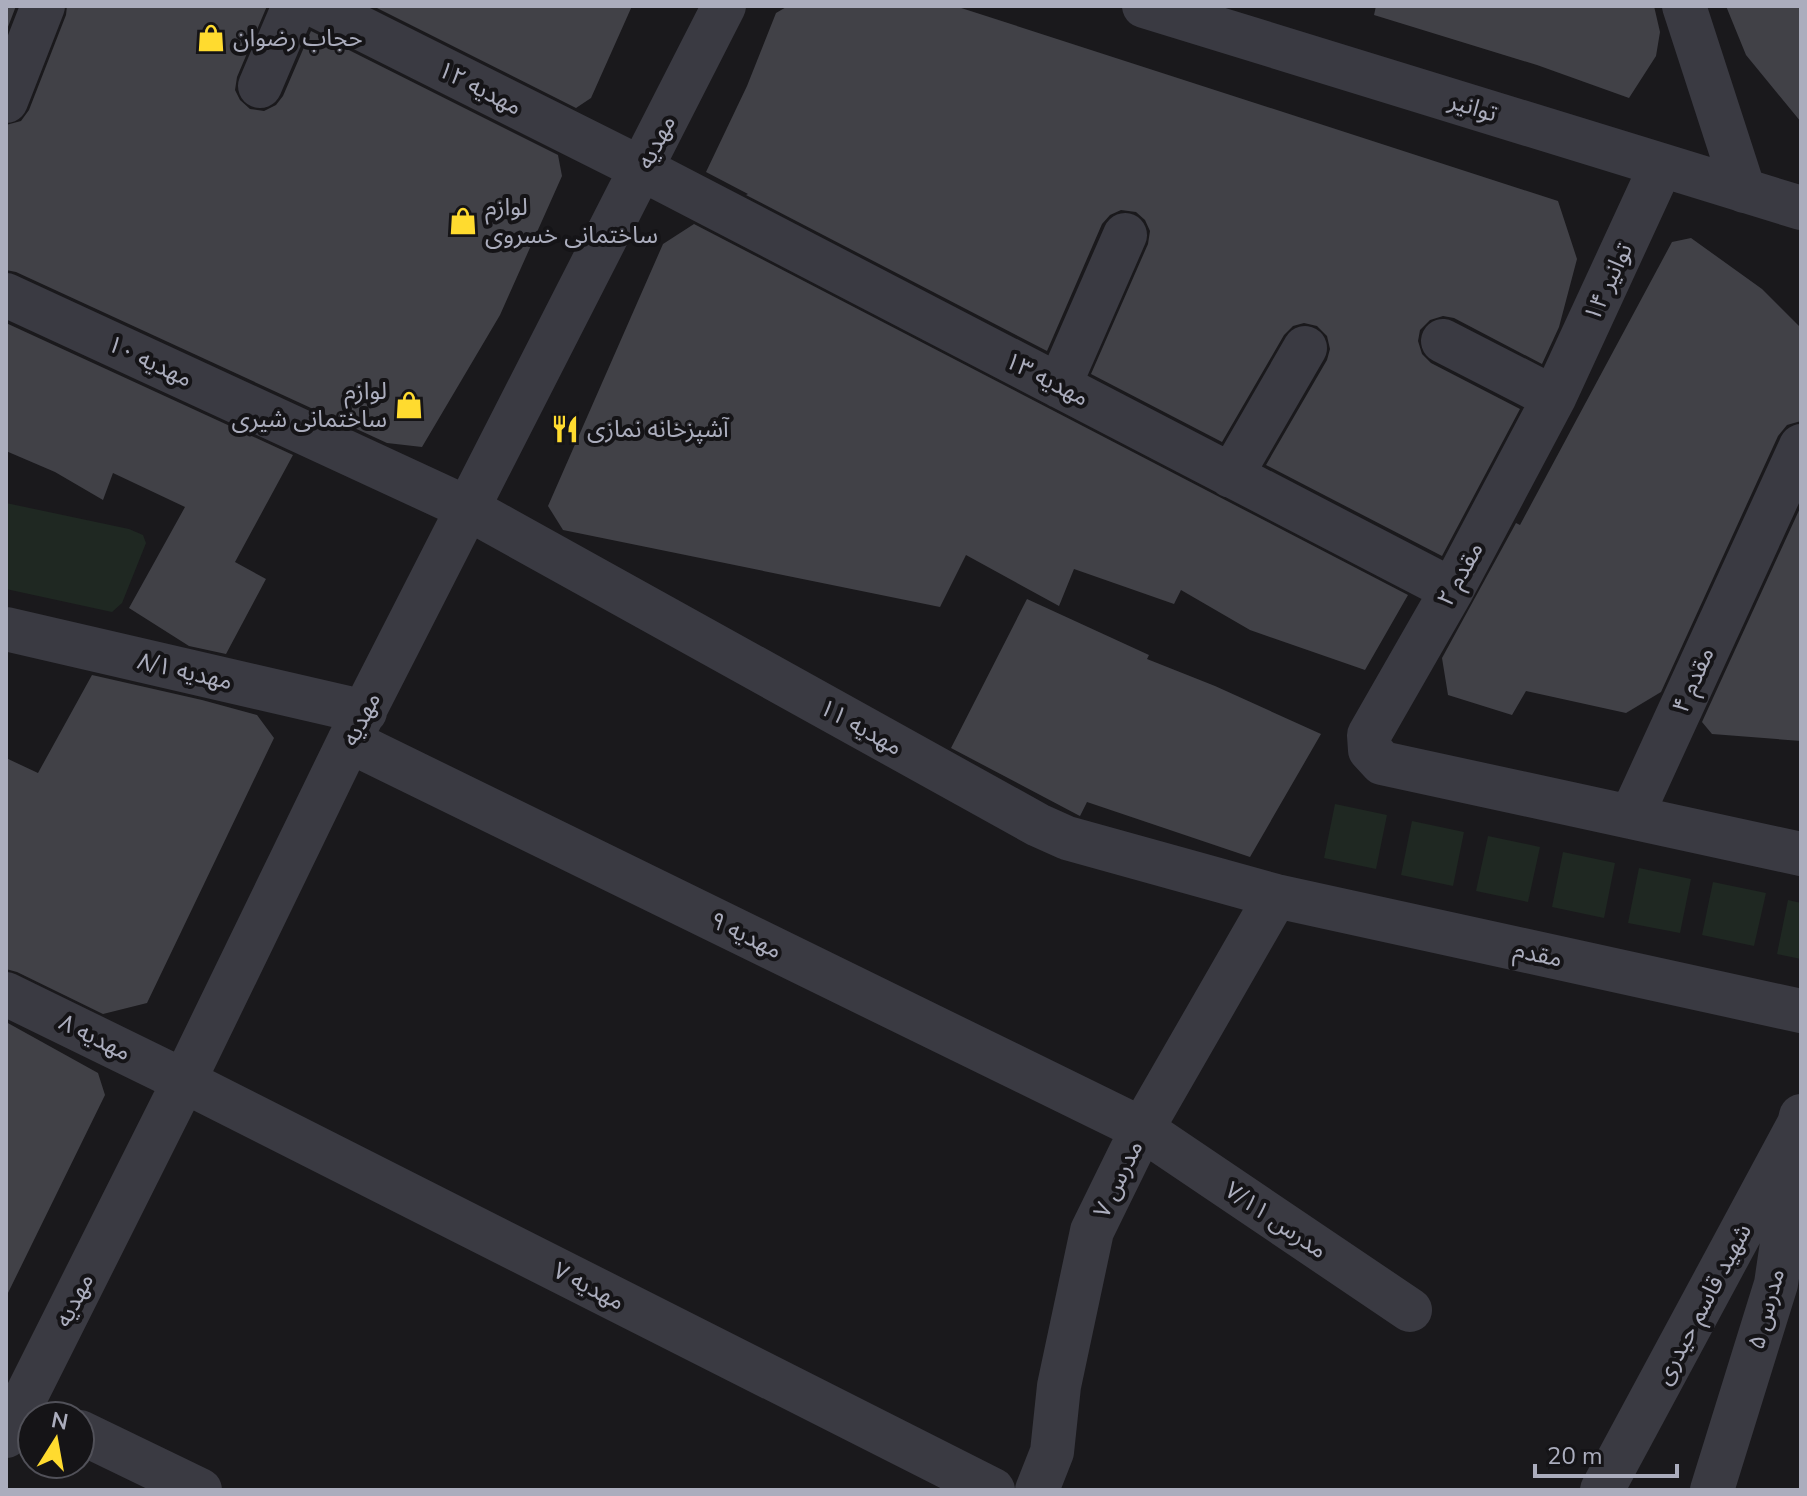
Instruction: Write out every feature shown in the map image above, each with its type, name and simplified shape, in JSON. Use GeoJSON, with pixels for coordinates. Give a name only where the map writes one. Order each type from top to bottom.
{"type":"FeatureCollection","features":[{"type":"Feature","properties":{"kind":"street"},"geometry":{"type":"LineString","coordinates":[[6,101],[43,6]]}},
{"type":"Feature","properties":{"kind":"street"},"geometry":{"type":"LineString","coordinates":[[260,86],[294,6]]}},
{"type":"Feature","properties":{"kind":"street","name":"مهدیه ۱۲"},"geometry":{"type":"LineString","coordinates":[[317,6],[642,169]]}},
{"type":"Feature","properties":{"kind":"street","name":"مهدیه"},"geometry":{"type":"LineString","coordinates":[[26,1400],[357,727],[724,6]]}},
{"type":"Feature","properties":{"kind":"street","name":"توانیر"},"geometry":{"type":"LineString","coordinates":[[1144,6],[1801,208]]}},
{"type":"Feature","properties":{"kind":"street"},"geometry":{"type":"LineString","coordinates":[[1684,6],[1744,191]]}},
{"type":"Feature","properties":{"kind":"street","name":"توانیر ۱۴"},"geometry":{"type":"LineString","coordinates":[[1554,398],[1661,166]]}},
{"type":"Feature","properties":{"kind":"street","name":"مهدیه ۱۳"},"geometry":{"type":"LineString","coordinates":[[642,169],[1452,590]]}},
{"type":"Feature","properties":{"kind":"street"},"geometry":{"type":"LineString","coordinates":[[1059,386],[1125,235]]}},
{"type":"Feature","properties":{"kind":"street","name":"مهدیه ۱۰"},"geometry":{"type":"LineString","coordinates":[[6,295],[467,508]]}},
{"type":"Feature","properties":{"kind":"street"},"geometry":{"type":"LineString","coordinates":[[1443,341],[1554,398]]}},
{"type":"Feature","properties":{"kind":"street"},"geometry":{"type":"LineString","coordinates":[[1231,476],[1305,348]]}},
{"type":"Feature","properties":{"kind":"street","name":"مقدم ۲"},"geometry":{"type":"LineString","coordinates":[[1554,398],[1452,590],[1369,735],[1370,750],[1382,763],[1631,817]]}},
{"type":"Feature","properties":{"kind":"street","name":"مقدم ۴"},"geometry":{"type":"LineString","coordinates":[[1631,817],[1801,446]]}},
{"type":"Feature","properties":{"kind":"street","name":"مهدیه ۱۱"},"geometry":{"type":"LineString","coordinates":[[467,508],[1038,825],[1067,838],[1276,896]]}},
{"type":"Feature","properties":{"kind":"street","name":"مهدیه ۸/۱"},"geometry":{"type":"LineString","coordinates":[[6,629],[357,727]]}},
{"type":"Feature","properties":{"kind":"street","name":"مهدیه ۹"},"geometry":{"type":"LineString","coordinates":[[357,727],[1142,1129]]}},
{"type":"Feature","properties":{"kind":"street"},"geometry":{"type":"LineString","coordinates":[[1631,817],[1801,854]]}},
{"type":"Feature","properties":{"kind":"street","name":"مقدم"},"geometry":{"type":"LineString","coordinates":[[1276,896],[1801,1011]]}},
{"type":"Feature","properties":{"kind":"street","name":"مدرس ۷"},"geometry":{"type":"LineString","coordinates":[[1037,1490],[1052,1452],[1059,1386],[1092,1231],[1142,1129],[1276,896]]}},
{"type":"Feature","properties":{"kind":"street","name":"مهدیه ۸"},"geometry":{"type":"LineString","coordinates":[[6,994],[184,1081]]}},
{"type":"Feature","properties":{"kind":"street","name":"مهدیه ۷"},"geometry":{"type":"LineString","coordinates":[[184,1081],[993,1490]]}},
{"type":"Feature","properties":{"kind":"street","name":"شهید قاسم حیدری"},"geometry":{"type":"LineString","coordinates":[[1602,1490],[1800,1122]]}},
{"type":"Feature","properties":{"kind":"street","name":"مدرس ۵"},"geometry":{"type":"LineString","coordinates":[[1712,1490],[1776,1284],[1800,1122]]}},
{"type":"Feature","properties":{"kind":"street","name":"مدرس ۷/۱۱"},"geometry":{"type":"LineString","coordinates":[[1142,1129],[1410,1310]]}},
{"type":"Feature","properties":{"kind":"street"},"geometry":{"type":"LineString","coordinates":[[96,1440],[200,1490]]}},
{"type":"Feature","properties":{"kind":"shaded area"},"geometry":{"type":"Polygon","coordinates":[[[6,503],[129,529],[143,535],[146,543],[122,603],[112,612],[6,589],[6,503]]]}},
{"type":"Feature","properties":{"kind":"shaded area"},"geometry":{"type":"Polygon","coordinates":[[[1335,804],[1387,815],[1376,869],[1324,858],[1335,804]]]}},
{"type":"Feature","properties":{"kind":"shaded area"},"geometry":{"type":"Polygon","coordinates":[[[1412,821],[1464,832],[1453,886],[1401,875],[1412,821]]]}},
{"type":"Feature","properties":{"kind":"shaded area"},"geometry":{"type":"Polygon","coordinates":[[[1488,836],[1540,847],[1528,902],[1476,891],[1488,836]]]}},
{"type":"Feature","properties":{"kind":"shaded area"},"geometry":{"type":"Polygon","coordinates":[[[1563,852],[1615,863],[1604,918],[1552,907],[1563,852]]]}},
{"type":"Feature","properties":{"kind":"shaded area"},"geometry":{"type":"Polygon","coordinates":[[[1639,868],[1691,879],[1680,933],[1628,923],[1639,868]]]}},
{"type":"Feature","properties":{"kind":"shaded area"},"geometry":{"type":"Polygon","coordinates":[[[1713,882],[1766,893],[1754,946],[1702,935],[1713,882]]]}},
{"type":"Feature","properties":{"kind":"shaded area"},"geometry":{"type":"Polygon","coordinates":[[[1788,900],[1801,903],[1801,959],[1777,954],[1788,900]]]}},
{"type":"Feature","properties":{"kind":"building"},"geometry":{"type":"Polygon","coordinates":[[[6,6],[16,6],[6,32],[6,6]]]}},
{"type":"Feature","properties":{"kind":"building"},"geometry":{"type":"Polygon","coordinates":[[[67,6],[267,6],[237,77],[235,90],[250,109],[264,111],[276,105],[283,96],[311,31],[558,155],[562,176],[500,315],[422,447],[387,443],[6,270],[6,125],[21,121],[29,110],[67,6]]]}},
{"type":"Feature","properties":{"kind":"building"},"geometry":{"type":"Polygon","coordinates":[[[373,6],[632,6],[591,98],[576,108],[373,6]]]}},
{"type":"Feature","properties":{"kind":"building"},"geometry":{"type":"Polygon","coordinates":[[[788,6],[955,6],[1558,201],[1577,259],[1559,327],[1542,364],[1454,318],[1443,316],[1430,320],[1420,330],[1418,341],[1422,354],[1431,363],[1520,409],[1442,556],[1266,465],[1327,360],[1330,349],[1327,336],[1317,326],[1304,323],[1293,326],[1284,335],[1222,442],[1091,374],[1148,244],[1150,231],[1145,220],[1136,212],[1121,210],[1110,215],[1102,224],[1047,351],[706,172],[747,86],[776,13],[788,6]]]}},
{"type":"Feature","properties":{"kind":"building"},"geometry":{"type":"Polygon","coordinates":[[[1376,6],[1654,6],[1660,32],[1656,56],[1629,98],[1537,65],[1374,15],[1376,6]]]}},
{"type":"Feature","properties":{"kind":"building"},"geometry":{"type":"Polygon","coordinates":[[[1726,6],[1801,6],[1801,122],[1746,55],[1726,6]]]}},
{"type":"Feature","properties":{"kind":"building"},"geometry":{"type":"Polygon","coordinates":[[[694,224],[1408,595],[1365,670],[1250,630],[1181,590],[1174,604],[1074,569],[1059,606],[966,555],[940,607],[563,530],[548,506],[663,244],[694,224]]]}},
{"type":"Feature","properties":{"kind":"building"},"geometry":{"type":"Polygon","coordinates":[[[1691,238],[1762,289],[1801,328],[1801,421],[1787,425],[1778,436],[1661,692],[1626,713],[1526,691],[1512,715],[1448,695],[1442,658],[1516,523],[1520,525],[1672,242],[1691,238]]]}},
{"type":"Feature","properties":{"kind":"building"},"geometry":{"type":"Polygon","coordinates":[[[6,323],[293,455],[235,562],[266,579],[226,654],[189,646],[129,608],[185,507],[113,473],[103,500],[55,472],[6,451],[6,323]]]}},
{"type":"Feature","properties":{"kind":"building"},"geometry":{"type":"Polygon","coordinates":[[[1801,506],[1801,741],[1712,734],[1702,722],[1801,506]]]}},
{"type":"Feature","properties":{"kind":"building"},"geometry":{"type":"Polygon","coordinates":[[[1027,599],[1149,655],[1147,659],[1321,734],[1250,857],[1087,802],[1080,816],[951,748],[1027,599]]]}},
{"type":"Feature","properties":{"kind":"building"},"geometry":{"type":"Polygon","coordinates":[[[92,675],[257,715],[274,738],[147,1003],[103,1014],[6,969],[6,758],[38,773],[92,675]]]}},
{"type":"Feature","properties":{"kind":"building"},"geometry":{"type":"Polygon","coordinates":[[[6,1022],[98,1073],[105,1095],[6,1297],[6,1022]]]}},
{"type":"Feature","properties":{"kind":"place","name":"حجاب رضوان"},"geometry":{"type":"Point","coordinates":[211,38]}},
{"type":"Feature","properties":{"kind":"place","name":"لوازم ساختمانی خسروی"},"geometry":{"type":"Point","coordinates":[463,221]}},
{"type":"Feature","properties":{"kind":"place","name":"لوازم ساختمانی شیری"},"geometry":{"type":"Point","coordinates":[409,405]}},
{"type":"Feature","properties":{"kind":"place","name":"آشپزخانه نمازی"},"geometry":{"type":"Point","coordinates":[565,429]}}]}
